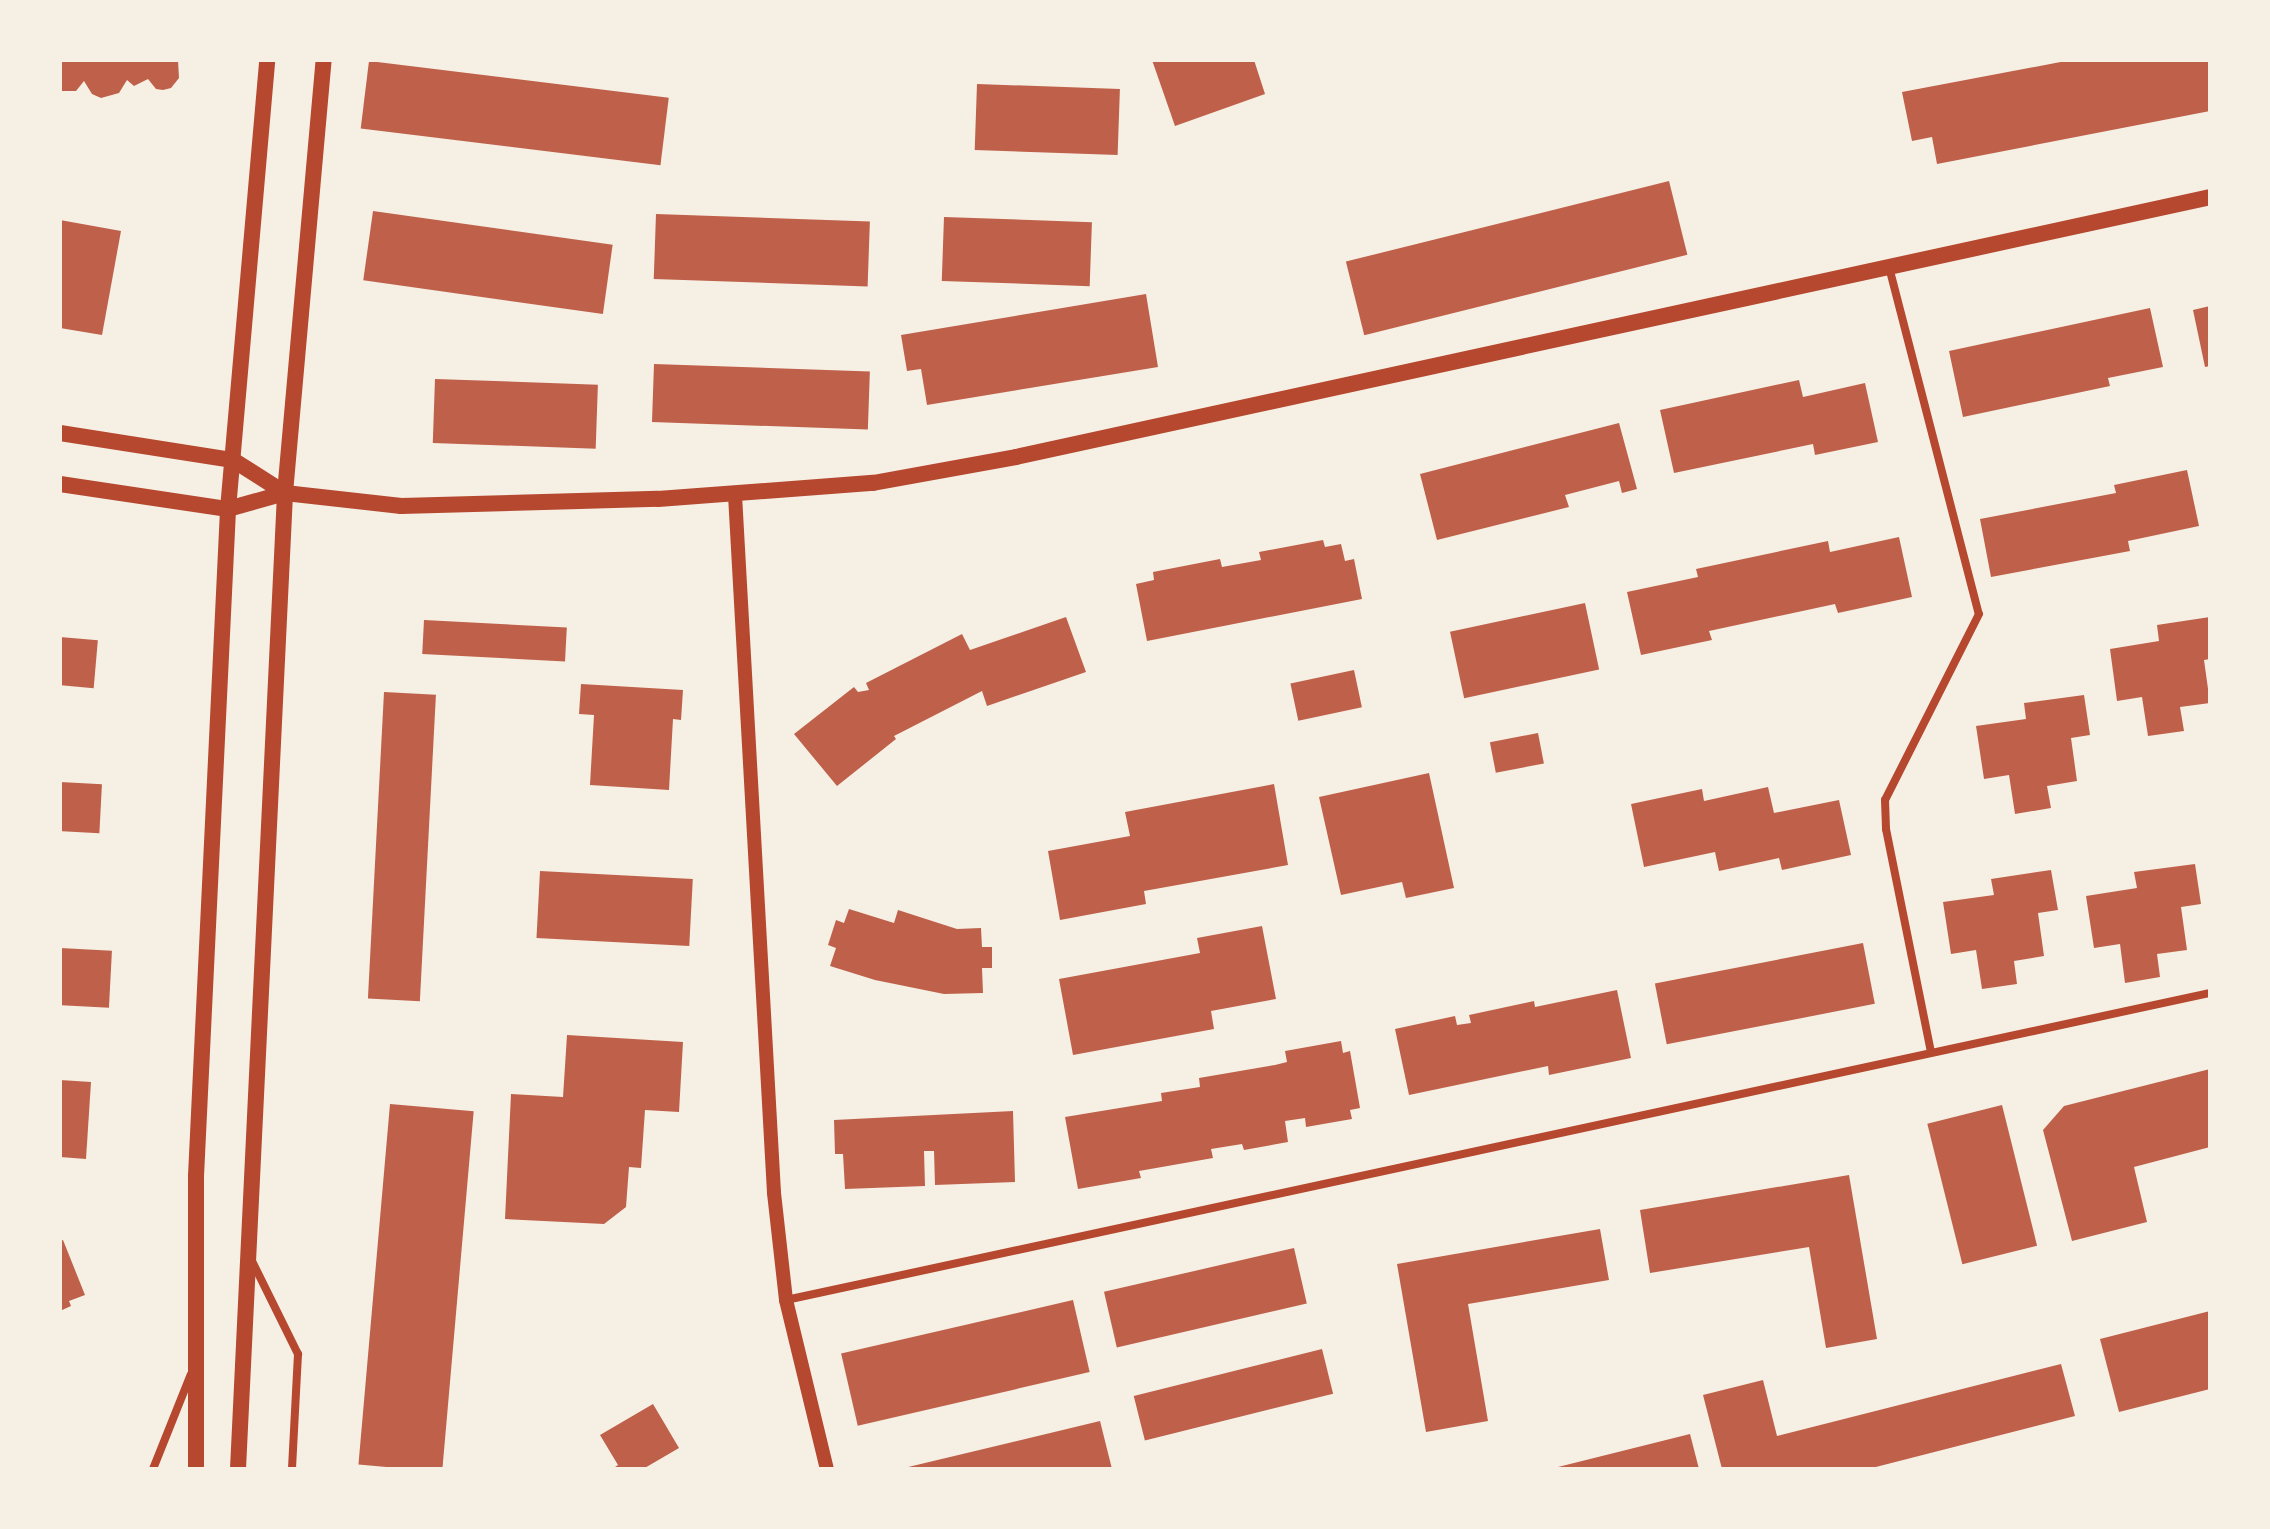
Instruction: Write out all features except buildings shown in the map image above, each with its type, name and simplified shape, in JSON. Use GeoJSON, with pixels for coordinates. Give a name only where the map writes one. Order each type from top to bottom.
{"type":"FeatureCollection","features":[{"type":"Feature","properties":{"kind":"main road"},"geometry":{"type":"LineString","coordinates":[[196,1469],[196,1176],[228,509],[267,60]]}},
{"type":"Feature","properties":{"kind":"main road"},"geometry":{"type":"LineString","coordinates":[[238,1469],[285,493],[324,60]]}},
{"type":"Feature","properties":{"kind":"main road"},"geometry":{"type":"LineString","coordinates":[[60,484],[228,509],[285,493],[401,506],[735,495],[873,483],[1016,457],[2210,197]]}},
{"type":"Feature","properties":{"kind":"main road"},"geometry":{"type":"LineString","coordinates":[[60,433],[233,460],[285,493]]}},
{"type":"Feature","properties":{"kind":"street"},"geometry":{"type":"LineString","coordinates":[[1889,267],[1979,614],[1885,800],[1886,829],[1931,1053]]}},
{"type":"Feature","properties":{"kind":"street"},"geometry":{"type":"LineString","coordinates":[[735,495],[774,1193],[786,1300],[827,1469]]}},
{"type":"Feature","properties":{"kind":"street"},"geometry":{"type":"LineString","coordinates":[[786,1300],[2210,993]]}},
{"type":"Feature","properties":{"kind":"street"},"geometry":{"type":"LineString","coordinates":[[249,1255],[298,1354],[292,1469]]}},
{"type":"Feature","properties":{"kind":"street"},"geometry":{"type":"LineString","coordinates":[[153,1469],[196,1362]]}}]}
